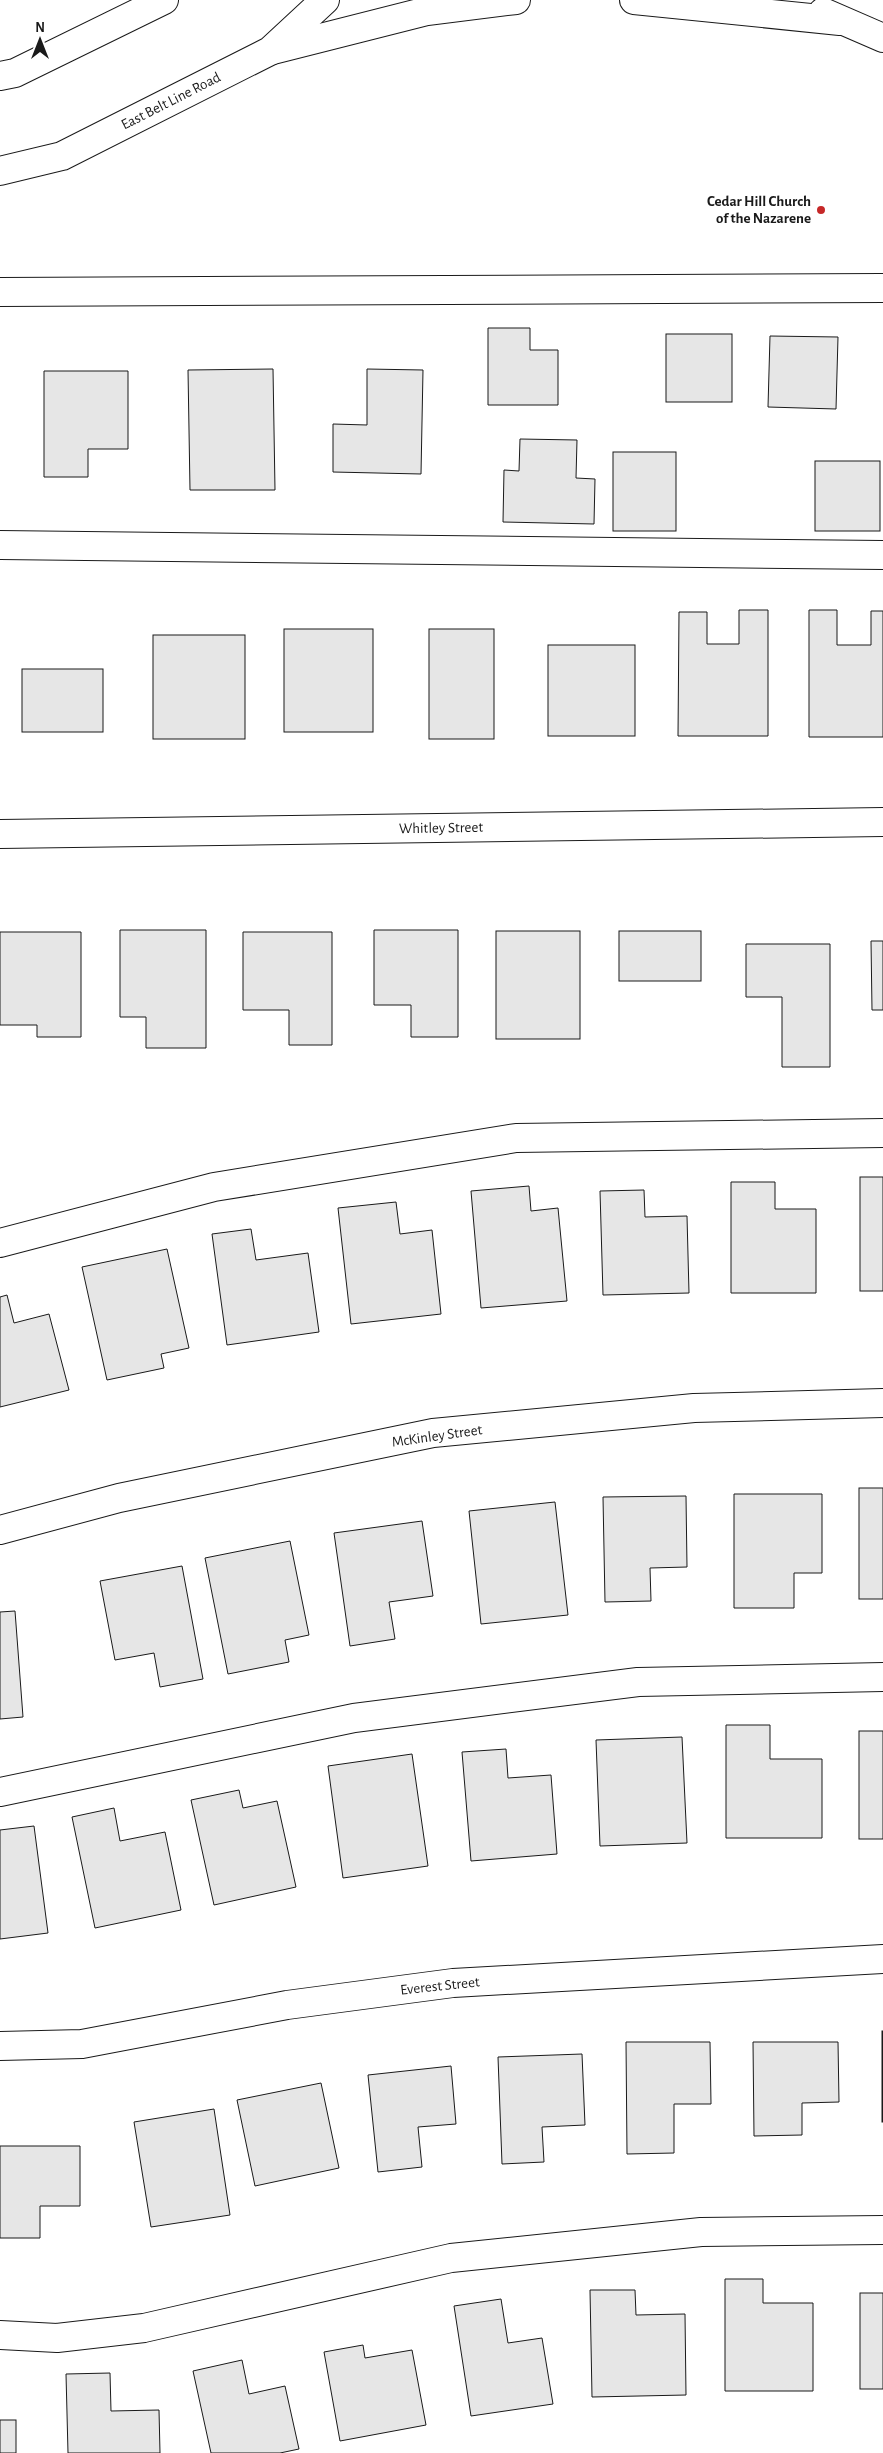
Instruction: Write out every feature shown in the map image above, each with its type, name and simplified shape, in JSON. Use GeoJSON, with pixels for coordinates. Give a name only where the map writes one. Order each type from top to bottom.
{"type":"FeatureCollection","features":[{"type":"Feature","properties":{"kind":"street","name":"East Belt Line Road"},"geometry":{"type":"LineString","coordinates":[[0,171],[62,156],[270,51],[325,0]]}},
{"type":"Feature","properties":{"kind":"street"},"geometry":{"type":"LineString","coordinates":[[270,51],[427,10],[516,0]]}},
{"type":"Feature","properties":{"kind":"street"},"geometry":{"type":"LineString","coordinates":[[634,0],[840,21]]}},
{"type":"Feature","properties":{"kind":"street"},"geometry":{"type":"LineString","coordinates":[[802,0],[840,21],[883,38]]}},
{"type":"Feature","properties":{"kind":"street"},"geometry":{"type":"LineString","coordinates":[[0,76],[15,73],[156,2]]}},
{"type":"Feature","properties":{"kind":"street"},"geometry":{"type":"LineString","coordinates":[[0,292],[883,288]]}},
{"type":"Feature","properties":{"kind":"street"},"geometry":{"type":"LineString","coordinates":[[0,546],[883,555]]}},
{"type":"Feature","properties":{"kind":"street","name":"Whitley Street"},"geometry":{"type":"LineString","coordinates":[[0,834],[883,822]]}},
{"type":"Feature","properties":{"kind":"street"},"geometry":{"type":"LineString","coordinates":[[0,1243],[214,1187],[516,1138],[883,1132]]}},
{"type":"Feature","properties":{"kind":"street","name":"McKinley Street"},"geometry":{"type":"LineString","coordinates":[[0,1530],[118,1498],[433,1434],[694,1408],[883,1402]]}},
{"type":"Feature","properties":{"kind":"street"},"geometry":{"type":"LineString","coordinates":[[0,1792],[354,1718],[638,1682],[883,1676]]}},
{"type":"Feature","properties":{"kind":"street","name":"Everest Street"},"geometry":{"type":"LineString","coordinates":[[0,2046],[82,2044],[287,2006],[453,1983],[883,1958]]}},
{"type":"Feature","properties":{"kind":"street"},"geometry":{"type":"LineString","coordinates":[[0,2335],[57,2338],[144,2328],[451,2258],[701,2232],[883,2230]]}},
{"type":"Feature","properties":{"kind":"building"},"geometry":{"type":"Polygon","coordinates":[[[488,328],[530,328],[530,350],[558,350],[558,405],[488,405],[488,328]]]}},
{"type":"Feature","properties":{"kind":"building"},"geometry":{"type":"Polygon","coordinates":[[[666,334],[732,334],[732,402],[666,402],[666,334]]]}},
{"type":"Feature","properties":{"kind":"building"},"geometry":{"type":"Polygon","coordinates":[[[770,336],[838,337],[836,409],[768,407],[770,336]]]}},
{"type":"Feature","properties":{"kind":"building"},"geometry":{"type":"Polygon","coordinates":[[[273,369],[275,490],[190,490],[188,370],[273,369]]]}},
{"type":"Feature","properties":{"kind":"building"},"geometry":{"type":"Polygon","coordinates":[[[367,369],[423,370],[421,474],[333,472],[333,424],[367,425],[367,369]]]}},
{"type":"Feature","properties":{"kind":"building"},"geometry":{"type":"Polygon","coordinates":[[[44,371],[128,371],[128,449],[88,449],[88,477],[44,477],[44,371]]]}},
{"type":"Feature","properties":{"kind":"building"},"geometry":{"type":"Polygon","coordinates":[[[520,439],[577,440],[576,478],[595,479],[594,524],[503,522],[504,470],[519,471],[520,439]]]}},
{"type":"Feature","properties":{"kind":"building"},"geometry":{"type":"Polygon","coordinates":[[[613,452],[676,452],[676,531],[613,531],[613,452]]]}},
{"type":"Feature","properties":{"kind":"building"},"geometry":{"type":"Polygon","coordinates":[[[815,461],[880,461],[880,531],[815,531],[815,461]]]}},
{"type":"Feature","properties":{"kind":"building"},"geometry":{"type":"Polygon","coordinates":[[[739,610],[768,610],[768,736],[678,736],[679,612],[707,612],[707,644],[739,644],[739,610]]]}},
{"type":"Feature","properties":{"kind":"building"},"geometry":{"type":"Polygon","coordinates":[[[809,610],[837,610],[837,645],[871,645],[871,611],[883,611],[883,737],[809,737],[809,610]]]}},
{"type":"Feature","properties":{"kind":"building"},"geometry":{"type":"Polygon","coordinates":[[[284,629],[373,629],[373,732],[284,732],[284,629]]]}},
{"type":"Feature","properties":{"kind":"building"},"geometry":{"type":"Polygon","coordinates":[[[429,629],[494,629],[494,739],[429,739],[429,629]]]}},
{"type":"Feature","properties":{"kind":"building"},"geometry":{"type":"Polygon","coordinates":[[[153,635],[245,635],[245,739],[153,739],[153,635]]]}},
{"type":"Feature","properties":{"kind":"building"},"geometry":{"type":"Polygon","coordinates":[[[548,645],[635,645],[635,736],[548,736],[548,645]]]}},
{"type":"Feature","properties":{"kind":"building"},"geometry":{"type":"Polygon","coordinates":[[[22,669],[103,669],[103,732],[22,732],[22,669]]]}},
{"type":"Feature","properties":{"kind":"building"},"geometry":{"type":"Polygon","coordinates":[[[120,930],[206,930],[206,1048],[146,1048],[146,1017],[120,1017],[120,930]]]}},
{"type":"Feature","properties":{"kind":"building"},"geometry":{"type":"Polygon","coordinates":[[[374,930],[458,930],[458,1037],[411,1037],[411,1005],[374,1005],[374,930]]]}},
{"type":"Feature","properties":{"kind":"building"},"geometry":{"type":"Polygon","coordinates":[[[496,931],[580,931],[580,1039],[496,1039],[496,931]]]}},
{"type":"Feature","properties":{"kind":"building"},"geometry":{"type":"Polygon","coordinates":[[[619,931],[701,931],[701,981],[619,981],[619,931]]]}},
{"type":"Feature","properties":{"kind":"building"},"geometry":{"type":"Polygon","coordinates":[[[0,932],[81,932],[81,1037],[37,1037],[37,1025],[0,1025],[0,932]]]}},
{"type":"Feature","properties":{"kind":"building"},"geometry":{"type":"Polygon","coordinates":[[[243,932],[332,932],[332,1045],[289,1045],[289,1010],[243,1010],[243,932]]]}},
{"type":"Feature","properties":{"kind":"building"},"geometry":{"type":"Polygon","coordinates":[[[871,941],[883,941],[883,1010],[872,1010],[871,941]]]}},
{"type":"Feature","properties":{"kind":"building"},"geometry":{"type":"Polygon","coordinates":[[[746,944],[830,944],[830,1067],[782,1067],[782,997],[746,997],[746,944]]]}},
{"type":"Feature","properties":{"kind":"building"},"geometry":{"type":"Polygon","coordinates":[[[860,1177],[883,1177],[883,1291],[860,1291],[860,1177]]]}},
{"type":"Feature","properties":{"kind":"building"},"geometry":{"type":"Polygon","coordinates":[[[731,1182],[775,1182],[775,1209],[816,1209],[816,1293],[731,1293],[731,1182]]]}},
{"type":"Feature","properties":{"kind":"building"},"geometry":{"type":"Polygon","coordinates":[[[529,1186],[531,1211],[558,1208],[567,1301],[481,1308],[471,1191],[529,1186]]]}},
{"type":"Feature","properties":{"kind":"building"},"geometry":{"type":"Polygon","coordinates":[[[644,1190],[645,1217],[687,1216],[689,1293],[603,1295],[600,1191],[644,1190]]]}},
{"type":"Feature","properties":{"kind":"building"},"geometry":{"type":"Polygon","coordinates":[[[396,1202],[400,1234],[432,1230],[441,1314],[351,1324],[338,1208],[396,1202]]]}},
{"type":"Feature","properties":{"kind":"building"},"geometry":{"type":"Polygon","coordinates":[[[251,1229],[256,1260],[308,1253],[319,1332],[227,1345],[212,1234],[251,1229]]]}},
{"type":"Feature","properties":{"kind":"building"},"geometry":{"type":"Polygon","coordinates":[[[167,1249],[189,1348],[161,1354],[164,1368],[107,1380],[82,1267],[167,1249]]]}},
{"type":"Feature","properties":{"kind":"building"},"geometry":{"type":"Polygon","coordinates":[[[7,1295],[14,1323],[49,1314],[69,1390],[0,1407],[0,1297],[7,1295]]]}},
{"type":"Feature","properties":{"kind":"building"},"geometry":{"type":"Polygon","coordinates":[[[859,1488],[883,1488],[883,1599],[859,1599],[859,1488]]]}},
{"type":"Feature","properties":{"kind":"building"},"geometry":{"type":"Polygon","coordinates":[[[734,1494],[822,1494],[822,1573],[794,1573],[794,1608],[734,1608],[734,1494]]]}},
{"type":"Feature","properties":{"kind":"building"},"geometry":{"type":"Polygon","coordinates":[[[686,1496],[687,1567],[650,1568],[651,1601],[605,1602],[603,1497],[686,1496]]]}},
{"type":"Feature","properties":{"kind":"building"},"geometry":{"type":"Polygon","coordinates":[[[555,1502],[568,1615],[481,1624],[469,1511],[555,1502]]]}},
{"type":"Feature","properties":{"kind":"building"},"geometry":{"type":"Polygon","coordinates":[[[422,1521],[433,1596],[389,1602],[395,1639],[350,1646],[334,1533],[422,1521]]]}},
{"type":"Feature","properties":{"kind":"building"},"geometry":{"type":"Polygon","coordinates":[[[290,1541],[309,1635],[285,1640],[289,1662],[228,1674],[205,1558],[290,1541]]]}},
{"type":"Feature","properties":{"kind":"building"},"geometry":{"type":"Polygon","coordinates":[[[182,1566],[203,1679],[160,1687],[154,1653],[115,1660],[100,1581],[182,1566]]]}},
{"type":"Feature","properties":{"kind":"building"},"geometry":{"type":"Polygon","coordinates":[[[15,1611],[23,1717],[0,1719],[0,1612],[15,1611]]]}},
{"type":"Feature","properties":{"kind":"building"},"geometry":{"type":"Polygon","coordinates":[[[726,1725],[770,1725],[770,1759],[822,1759],[822,1838],[726,1838],[726,1725]]]}},
{"type":"Feature","properties":{"kind":"building"},"geometry":{"type":"Polygon","coordinates":[[[859,1731],[883,1731],[883,1839],[859,1839],[859,1731]]]}},
{"type":"Feature","properties":{"kind":"building"},"geometry":{"type":"Polygon","coordinates":[[[682,1737],[687,1843],[600,1846],[596,1740],[682,1737]]]}},
{"type":"Feature","properties":{"kind":"building"},"geometry":{"type":"Polygon","coordinates":[[[506,1749],[508,1778],[551,1775],[557,1854],[471,1861],[462,1752],[506,1749]]]}},
{"type":"Feature","properties":{"kind":"building"},"geometry":{"type":"Polygon","coordinates":[[[412,1754],[428,1866],[343,1878],[328,1766],[412,1754]]]}},
{"type":"Feature","properties":{"kind":"building"},"geometry":{"type":"Polygon","coordinates":[[[239,1790],[243,1808],[277,1801],[296,1887],[214,1905],[191,1800],[239,1790]]]}},
{"type":"Feature","properties":{"kind":"building"},"geometry":{"type":"Polygon","coordinates":[[[114,1808],[120,1841],[165,1832],[181,1910],[95,1928],[72,1817],[114,1808]]]}},
{"type":"Feature","properties":{"kind":"building"},"geometry":{"type":"Polygon","coordinates":[[[34,1826],[48,1933],[0,1939],[0,1830],[34,1826]]]}},
{"type":"Feature","properties":{"kind":"building"},"geometry":{"type":"Polygon","coordinates":[[[883,2031],[883,2122],[882,2122],[883,2031]]]}},
{"type":"Feature","properties":{"kind":"building"},"geometry":{"type":"Polygon","coordinates":[[[626,2042],[710,2042],[711,2104],[674,2104],[674,2153],[627,2154],[626,2042]]]}},
{"type":"Feature","properties":{"kind":"building"},"geometry":{"type":"Polygon","coordinates":[[[753,2042],[838,2042],[839,2102],[802,2103],[802,2135],[754,2136],[753,2042]]]}},
{"type":"Feature","properties":{"kind":"building"},"geometry":{"type":"Polygon","coordinates":[[[582,2054],[585,2125],[542,2127],[544,2162],[502,2164],[498,2057],[582,2054]]]}},
{"type":"Feature","properties":{"kind":"building"},"geometry":{"type":"Polygon","coordinates":[[[451,2066],[456,2124],[418,2127],[422,2167],[378,2172],[368,2075],[451,2066]]]}},
{"type":"Feature","properties":{"kind":"building"},"geometry":{"type":"Polygon","coordinates":[[[321,2083],[339,2168],[255,2186],[237,2100],[321,2083]]]}},
{"type":"Feature","properties":{"kind":"building"},"geometry":{"type":"Polygon","coordinates":[[[214,2109],[230,2215],[151,2227],[134,2122],[214,2109]]]}},
{"type":"Feature","properties":{"kind":"building"},"geometry":{"type":"Polygon","coordinates":[[[0,2146],[80,2146],[80,2206],[40,2206],[40,2238],[0,2238],[0,2146]]]}},
{"type":"Feature","properties":{"kind":"building"},"geometry":{"type":"Polygon","coordinates":[[[725,2279],[763,2279],[763,2303],[813,2303],[813,2391],[725,2391],[725,2279]]]}},
{"type":"Feature","properties":{"kind":"building"},"geometry":{"type":"Polygon","coordinates":[[[590,2290],[635,2290],[636,2315],[685,2314],[686,2395],[592,2397],[590,2290]]]}},
{"type":"Feature","properties":{"kind":"building"},"geometry":{"type":"Polygon","coordinates":[[[860,2293],[883,2293],[883,2389],[860,2389],[860,2293]]]}},
{"type":"Feature","properties":{"kind":"building"},"geometry":{"type":"Polygon","coordinates":[[[501,2299],[508,2343],[542,2338],[553,2404],[471,2416],[454,2306],[501,2299]]]}},
{"type":"Feature","properties":{"kind":"building"},"geometry":{"type":"Polygon","coordinates":[[[363,2345],[365,2358],[412,2350],[426,2425],[340,2441],[324,2352],[363,2345]]]}},
{"type":"Feature","properties":{"kind":"building"},"geometry":{"type":"Polygon","coordinates":[[[242,2360],[249,2394],[285,2386],[299,2449],[280,2453],[211,2453],[193,2371],[242,2360]]]}},
{"type":"Feature","properties":{"kind":"building"},"geometry":{"type":"Polygon","coordinates":[[[110,2373],[111,2411],[159,2410],[160,2453],[68,2453],[66,2374],[110,2373]]]}},
{"type":"Feature","properties":{"kind":"building"},"geometry":{"type":"Polygon","coordinates":[[[0,2420],[16,2420],[16,2453],[0,2453],[0,2420]]]}},
{"type":"Feature","properties":{"kind":"place","name":"Cedar Hill Church of the Nazarene"},"geometry":{"type":"Point","coordinates":[821,210]}}]}
